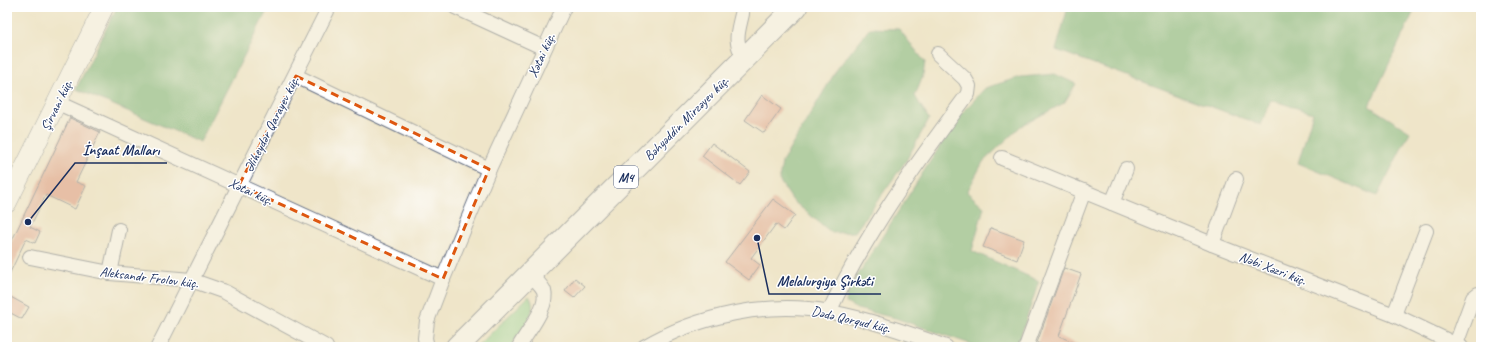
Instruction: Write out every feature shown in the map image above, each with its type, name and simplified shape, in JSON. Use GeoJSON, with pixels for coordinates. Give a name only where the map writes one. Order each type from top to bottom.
{"type":"FeatureCollection","features":[{"type":"Feature","properties":{"kind":"highway","name":"Bəhyəddin Mirzəyev küç."},"geometry":{"type":"LineString","coordinates":[[457,347],[796,7]]}},
{"type":"Feature","properties":{"kind":"main road","name":"Şirvani küç."},"geometry":{"type":"LineString","coordinates":[[7,203],[104,7]]}},
{"type":"Feature","properties":{"kind":"street","name":"Əliheydər Qarayev küç."},"geometry":{"type":"LineString","coordinates":[[158,347],[239,185],[296,76],[329,7]]}},
{"type":"Feature","properties":{"kind":"street"},"geometry":{"type":"LineString","coordinates":[[456,7],[544,48]]}},
{"type":"Feature","properties":{"kind":"street","name":"Xətai küç."},"geometry":{"type":"LineString","coordinates":[[425,346],[425,330],[427,321],[443,280],[489,169],[564,7]]}},
{"type":"Feature","properties":{"kind":"street"},"geometry":{"type":"LineString","coordinates":[[742,14],[737,41],[738,48],[744,58]]}},
{"type":"Feature","properties":{"kind":"street"},"geometry":{"type":"LineString","coordinates":[[829,312],[859,254],[934,138],[968,94],[969,86],[965,79],[938,54]]}},
{"type":"Feature","properties":{"kind":"street"},"geometry":{"type":"LineString","coordinates":[[296,76],[489,169]]}},
{"type":"Feature","properties":{"kind":"street","name":"Xətai küç."},"geometry":{"type":"LineString","coordinates":[[58,102],[443,280]]}},
{"type":"Feature","properties":{"kind":"street","name":"Nəbi Xəzri küç."},"geometry":{"type":"LineString","coordinates":[[1002,158],[1212,244],[1394,315],[1458,345]]}},
{"type":"Feature","properties":{"kind":"street"},"geometry":{"type":"LineString","coordinates":[[1112,203],[1126,169]]}},
{"type":"Feature","properties":{"kind":"street"},"geometry":{"type":"LineString","coordinates":[[1212,244],[1236,179]]}},
{"type":"Feature","properties":{"kind":"street"},"geometry":{"type":"LineString","coordinates":[[1026,347],[1084,191]]}},
{"type":"Feature","properties":{"kind":"street"},"geometry":{"type":"LineString","coordinates":[[110,273],[119,230]]}},
{"type":"Feature","properties":{"kind":"street"},"geometry":{"type":"LineString","coordinates":[[1394,315],[1426,231]]}},
{"type":"Feature","properties":{"kind":"street","name":"Aleksandr Frolov küç."},"geometry":{"type":"LineString","coordinates":[[30,257],[110,273],[191,280],[226,292],[326,347]]}},
{"type":"Feature","properties":{"kind":"street"},"geometry":{"type":"LineString","coordinates":[[519,347],[541,310],[545,298],[544,290],[530,274]]}},
{"type":"Feature","properties":{"kind":"street"},"geometry":{"type":"LineString","coordinates":[[1458,345],[1473,298],[1478,294],[1481,294]]}},
{"type":"Feature","properties":{"kind":"street","name":"Dədə Qorqud küç."},"geometry":{"type":"LineString","coordinates":[[644,347],[660,337],[693,324],[740,313],[787,308],[829,312],[865,320],[918,342],[946,347]]}},
{"type":"Feature","properties":{"kind":"highlighted area"},"geometry":{"type":"Polygon","coordinates":[[[296,76],[489,169],[443,279],[239,185],[296,76]]]}},
{"type":"Feature","properties":{"kind":"green space"},"geometry":{"type":"Polygon","coordinates":[[[117,7],[269,7],[200,142],[76,89],[117,7]]]}},
{"type":"Feature","properties":{"kind":"green space"},"geometry":{"type":"Polygon","coordinates":[[[1068,7],[1416,7],[1369,106],[1410,132],[1377,196],[1298,163],[1313,113],[1271,100],[1261,125],[1056,50],[1068,7]]]}},
{"type":"Feature","properties":{"kind":"green space"},"geometry":{"type":"Polygon","coordinates":[[[870,28],[899,29],[925,62],[923,76],[915,96],[929,119],[906,161],[855,232],[832,233],[793,201],[779,180],[782,162],[837,69],[870,28]]]}},
{"type":"Feature","properties":{"kind":"green space"},"geometry":{"type":"Polygon","coordinates":[[[1055,74],[1076,84],[1064,103],[1021,126],[983,162],[967,192],[984,207],[972,251],[1039,281],[1017,347],[979,347],[895,318],[857,309],[846,303],[847,292],[957,119],[985,88],[1020,77],[1055,74]]]}},
{"type":"Feature","properties":{"kind":"green space"},"geometry":{"type":"Polygon","coordinates":[[[529,296],[532,302],[530,315],[511,347],[477,347],[529,296]]]}},
{"type":"Feature","properties":{"kind":"building"},"geometry":{"type":"Polygon","coordinates":[[[762,95],[781,109],[764,133],[745,120],[762,95]]]}},
{"type":"Feature","properties":{"kind":"building"},"geometry":{"type":"Polygon","coordinates":[[[70,118],[100,132],[76,182],[86,186],[75,209],[46,195],[30,227],[40,232],[35,243],[26,239],[7,279],[7,251],[70,118]]]}},
{"type":"Feature","properties":{"kind":"building"},"geometry":{"type":"Polygon","coordinates":[[[712,143],[750,172],[740,185],[702,156],[712,143]]]}},
{"type":"Feature","properties":{"kind":"building"},"geometry":{"type":"Polygon","coordinates":[[[773,199],[795,215],[784,230],[776,224],[751,258],[760,265],[749,280],[725,262],[773,199]]]}},
{"type":"Feature","properties":{"kind":"building"},"geometry":{"type":"Polygon","coordinates":[[[991,228],[1024,240],[1017,260],[983,247],[991,228]]]}},
{"type":"Feature","properties":{"kind":"building"},"geometry":{"type":"Polygon","coordinates":[[[1064,268],[1081,274],[1059,336],[1084,347],[1049,347],[1037,343],[1064,268]]]}},
{"type":"Feature","properties":{"kind":"building"},"geometry":{"type":"Polygon","coordinates":[[[575,278],[585,286],[574,298],[565,291],[575,278]]]}},
{"type":"Feature","properties":{"kind":"building"},"geometry":{"type":"Polygon","coordinates":[[[7,295],[29,307],[22,319],[7,311],[7,295]]]}},
{"type":"Feature","properties":{"kind":"place","name":"İnşaat Malları"},"geometry":{"type":"Point","coordinates":[28,222]}},
{"type":"Feature","properties":{"kind":"place","name":"Melalurgiya Şirkəti"},"geometry":{"type":"Point","coordinates":[757,238]}}]}
